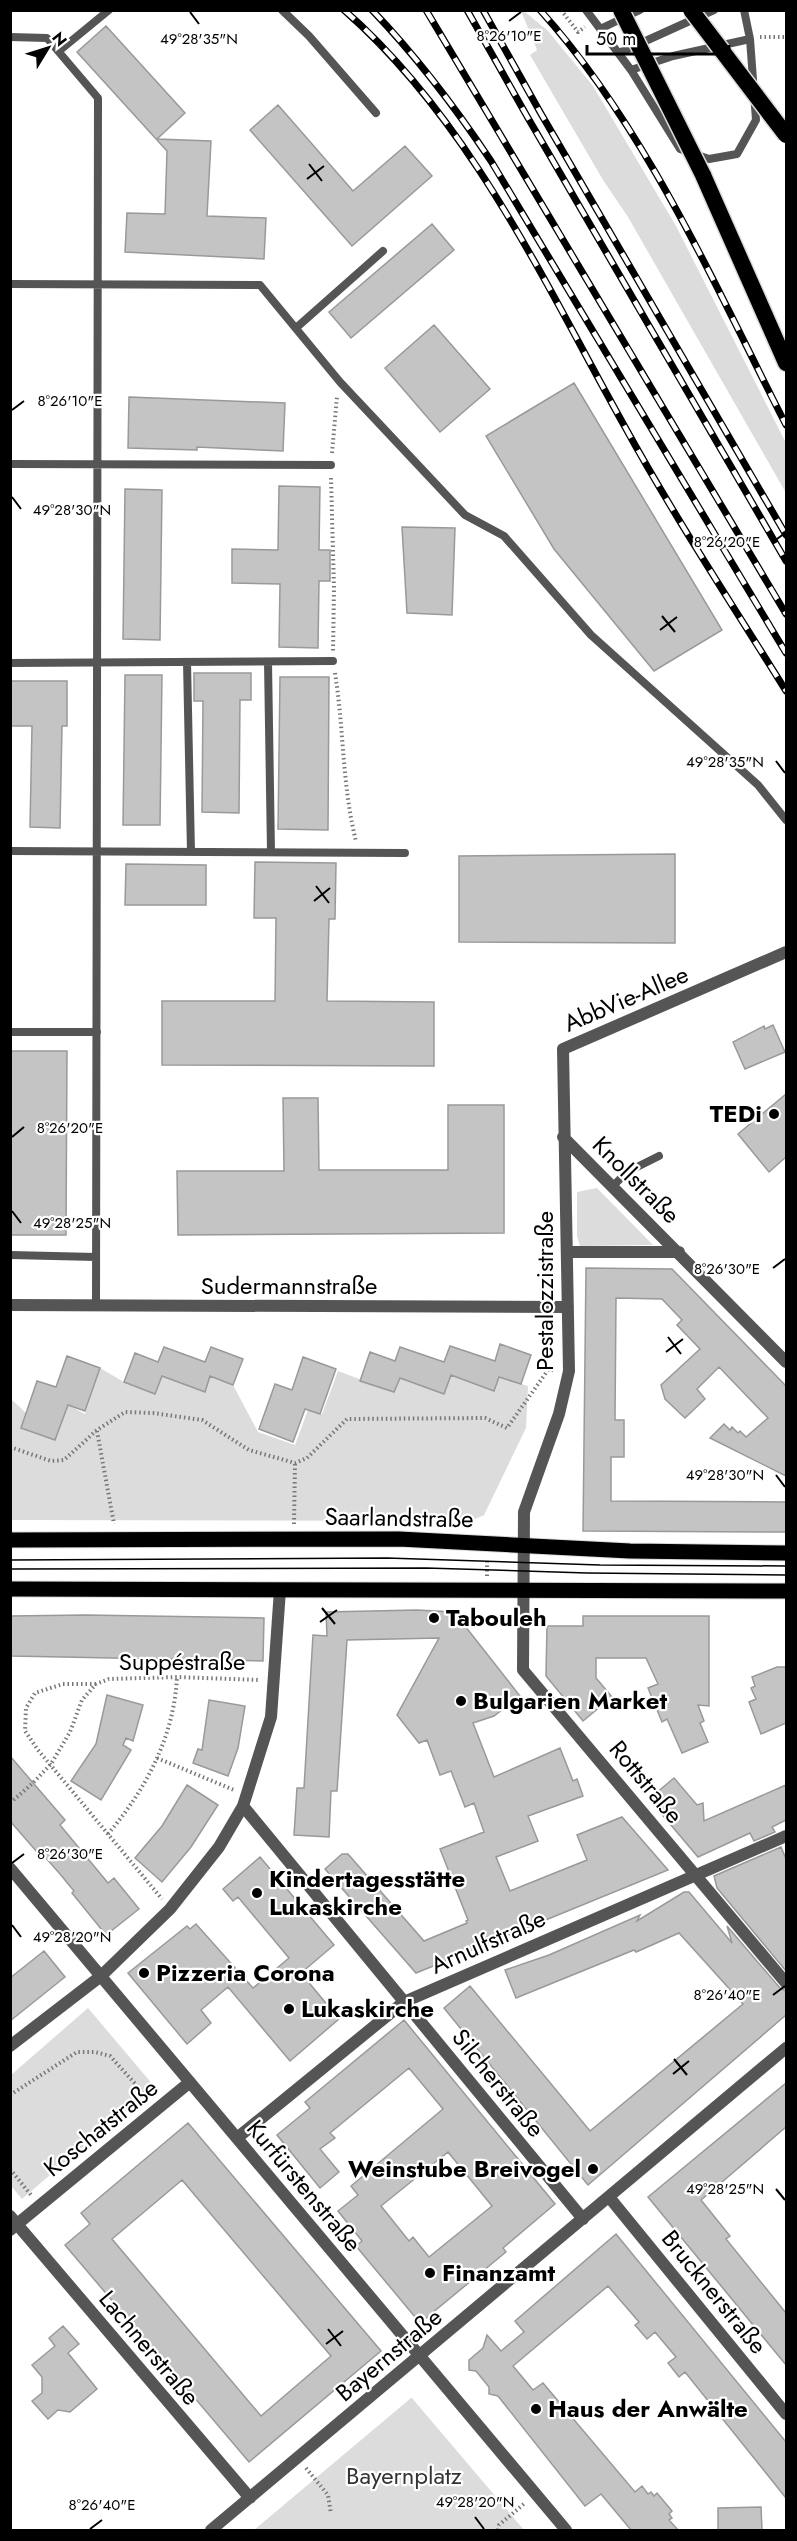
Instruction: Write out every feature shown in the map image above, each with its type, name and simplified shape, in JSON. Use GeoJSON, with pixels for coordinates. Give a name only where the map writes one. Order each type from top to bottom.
{"type":"FeatureCollection","features":[{"type":"Feature","properties":{"kind":"highway"},"geometry":{"type":"LineString","coordinates":[[621,10],[703,175],[786,363]]}},
{"type":"Feature","properties":{"kind":"highway"},"geometry":{"type":"LineString","coordinates":[[692,10],[786,135]]}},
{"type":"Feature","properties":{"kind":"main road","name":"Saarlandstraße"},"geometry":{"type":"LineString","coordinates":[[10,1540],[399,1539],[630,1551],[786,1553]]}},
{"type":"Feature","properties":{"kind":"main road"},"geometry":{"type":"LineString","coordinates":[[10,1589],[786,1592]]}},
{"type":"Feature","properties":{"kind":"street","name":"AbbVie-Allee"},"geometry":{"type":"LineString","coordinates":[[563,1137],[563,1049],[786,952]]}},
{"type":"Feature","properties":{"kind":"street","name":"Knollstraße"},"geometry":{"type":"LineString","coordinates":[[563,1137],[786,1362]]}},
{"type":"Feature","properties":{"kind":"street","name":"Pestalozzistraße"},"geometry":{"type":"LineString","coordinates":[[524,1590],[524,1512],[559,1414],[569,1371],[563,1137]]}},
{"type":"Feature","properties":{"kind":"street","name":"Knollstraße"},"geometry":{"type":"LineString","coordinates":[[567,1252],[679,1252]]}},
{"type":"Feature","properties":{"kind":"street","name":"Sudermannstraße"},"geometry":{"type":"LineString","coordinates":[[10,1305],[568,1307]]}},
{"type":"Feature","properties":{"kind":"street"},"geometry":{"type":"LineString","coordinates":[[10,2046],[101,1976],[170,1909],[219,1847],[245,1800],[271,1717],[280,1590]]}},
{"type":"Feature","properties":{"kind":"street","name":"Rottstraße"},"geometry":{"type":"LineString","coordinates":[[524,1590],[523,1670],[786,1983]]}},
{"type":"Feature","properties":{"kind":"street","name":"Silcherstraße"},"geometry":{"type":"LineString","coordinates":[[245,1800],[404,2002],[583,2219]]}},
{"type":"Feature","properties":{"kind":"street","name":"Arnulfstraße"},"geometry":{"type":"LineString","coordinates":[[237,2138],[404,2002],[786,1836]]}},
{"type":"Feature","properties":{"kind":"street","name":"Kurfürstenstraße"},"geometry":{"type":"LineString","coordinates":[[10,1868],[566,2530]]}},
{"type":"Feature","properties":{"kind":"street","name":"Bayernstraße"},"geometry":{"type":"LineString","coordinates":[[211,2530],[786,2048]]}},
{"type":"Feature","properties":{"kind":"street","name":"Koschatstraße"},"geometry":{"type":"LineString","coordinates":[[13,2223],[39,2206],[190,2082]]}},
{"type":"Feature","properties":{"kind":"street","name":"Brucknerstraße"},"geometry":{"type":"LineString","coordinates":[[609,2197],[786,2414]]}},
{"type":"Feature","properties":{"kind":"street","name":"Lachnerstraße"},"geometry":{"type":"LineString","coordinates":[[13,2223],[250,2498]]}},
{"type":"Feature","properties":{"kind":"lane"},"geometry":{"type":"LineString","coordinates":[[59,51],[108,10]]}},
{"type":"Feature","properties":{"kind":"lane"},"geometry":{"type":"LineString","coordinates":[[282,10],[309,36],[376,113]]}},
{"type":"Feature","properties":{"kind":"lane"},"geometry":{"type":"LineString","coordinates":[[586,10],[632,69],[680,149],[709,159],[737,154],[756,120],[750,39],[744,10]]}},
{"type":"Feature","properties":{"kind":"lane"},"geometry":{"type":"LineString","coordinates":[[600,29],[640,10]]}},
{"type":"Feature","properties":{"kind":"lane"},"geometry":{"type":"LineString","coordinates":[[619,53],[714,10]]}},
{"type":"Feature","properties":{"kind":"lane"},"geometry":{"type":"LineString","coordinates":[[10,37],[47,38],[98,98],[96,1306]]}},
{"type":"Feature","properties":{"kind":"lane"},"geometry":{"type":"LineString","coordinates":[[632,69],[673,56],[750,39]]}},
{"type":"Feature","properties":{"kind":"lane"},"geometry":{"type":"LineString","coordinates":[[296,328],[383,251]]}},
{"type":"Feature","properties":{"kind":"lane"},"geometry":{"type":"LineString","coordinates":[[10,284],[260,285],[340,382],[465,515],[504,536],[591,635],[758,784],[786,820]]}},
{"type":"Feature","properties":{"kind":"lane"},"geometry":{"type":"LineString","coordinates":[[10,464],[331,465]]}},
{"type":"Feature","properties":{"kind":"lane"},"geometry":{"type":"LineString","coordinates":[[10,663],[333,661]]}},
{"type":"Feature","properties":{"kind":"lane"},"geometry":{"type":"LineString","coordinates":[[187,662],[191,852]]}},
{"type":"Feature","properties":{"kind":"lane"},"geometry":{"type":"LineString","coordinates":[[268,662],[271,852]]}},
{"type":"Feature","properties":{"kind":"lane"},"geometry":{"type":"LineString","coordinates":[[10,851],[405,853]]}},
{"type":"Feature","properties":{"kind":"lane"},"geometry":{"type":"LineString","coordinates":[[10,1032],[97,1032]]}},
{"type":"Feature","properties":{"kind":"lane"},"geometry":{"type":"LineString","coordinates":[[613,1186],[627,1172],[659,1156]]}},
{"type":"Feature","properties":{"kind":"lane"},"geometry":{"type":"LineString","coordinates":[[10,1255],[96,1257]]}},
{"type":"Feature","properties":{"kind":"path"},"geometry":{"type":"LineString","coordinates":[[561,10],[578,32],[594,20]]}},
{"type":"Feature","properties":{"kind":"path"},"geometry":{"type":"LineString","coordinates":[[750,39],[770,36],[786,37]]}},
{"type":"Feature","properties":{"kind":"path"},"geometry":{"type":"LineString","coordinates":[[340,382],[331,465],[333,661],[340,705],[348,813],[358,853]]}},
{"type":"Feature","properties":{"kind":"path"},"geometry":{"type":"LineString","coordinates":[[10,1447],[51,1461],[64,1460],[97,1430],[125,1412],[153,1413],[202,1420],[249,1450],[295,1463],[307,1458],[347,1419],[485,1418],[507,1428],[548,1370],[569,1371]]}},
{"type":"Feature","properties":{"kind":"path"},"geometry":{"type":"LineString","coordinates":[[97,1430],[115,1525]]}},
{"type":"Feature","properties":{"kind":"path"},"geometry":{"type":"LineString","coordinates":[[294,1524],[295,1463]]}},
{"type":"Feature","properties":{"kind":"path"},"geometry":{"type":"LineString","coordinates":[[486,1591],[488,1542]]}},
{"type":"Feature","properties":{"kind":"path"},"geometry":{"type":"LineString","coordinates":[[108,1834],[129,1809],[153,1771],[169,1725],[177,1677]]}},
{"type":"Feature","properties":{"kind":"path","name":"Suppéstraße"},"geometry":{"type":"LineString","coordinates":[[10,1803],[32,1785],[51,1764],[70,1732],[82,1700],[96,1684],[110,1678],[177,1677],[275,1681]]}},
{"type":"Feature","properties":{"kind":"path"},"geometry":{"type":"LineString","coordinates":[[96,1684],[63,1684],[35,1693],[26,1708],[25,1731],[170,1909]]}},
{"type":"Feature","properties":{"kind":"path"},"geometry":{"type":"LineString","coordinates":[[157,1758],[245,1800]]}},
{"type":"Feature","properties":{"kind":"path"},"geometry":{"type":"LineString","coordinates":[[10,2095],[76,2052],[95,2052],[110,2056],[158,2108]]}},
{"type":"Feature","properties":{"kind":"path"},"geometry":{"type":"LineString","coordinates":[[10,2169],[39,2206]]}},
{"type":"Feature","properties":{"kind":"path"},"geometry":{"type":"LineString","coordinates":[[297,2459],[328,2495],[331,2514]]}},
{"type":"Feature","properties":{"kind":"path"},"geometry":{"type":"LineString","coordinates":[[498,2530],[499,2525],[535,2494]]}},
{"type":"Feature","properties":{"kind":"green space"},"geometry":{"type":"Polygon","coordinates":[[[521,11],[548,31],[593,86],[676,226],[786,443],[786,493],[628,217],[603,180],[530,55],[537,50],[521,11]]]}},
{"type":"Feature","properties":{"kind":"green space"},"geometry":{"type":"Polygon","coordinates":[[[597,1188],[653,1245],[580,1246],[577,1236],[577,1192],[597,1188]]]}},
{"type":"Feature","properties":{"kind":"green space"},"geometry":{"type":"Polygon","coordinates":[[[100,1368],[124,1382],[155,1394],[161,1376],[205,1391],[210,1376],[233,1385],[258,1432],[295,1445],[308,1410],[322,1414],[338,1371],[394,1392],[399,1378],[441,1393],[451,1375],[494,1391],[499,1377],[528,1386],[526,1428],[484,1515],[471,1521],[11,1520],[10,1398],[55,1440],[68,1405],[85,1414],[100,1368]]]}},
{"type":"Feature","properties":{"kind":"green space"},"geometry":{"type":"Polygon","coordinates":[[[88,2008],[154,2086],[22,2199],[11,2186],[11,2075],[88,2008]]]}},
{"type":"Feature","properties":{"kind":"green space","name":"Bayernplatz"},"geometry":{"type":"Polygon","coordinates":[[[411,2398],[524,2530],[254,2530],[411,2398]]]}},
{"type":"Feature","properties":{"kind":"building"},"geometry":{"type":"Polygon","coordinates":[[[106,26],[185,113],[157,139],[211,141],[207,216],[266,218],[264,259],[125,252],[127,213],[165,214],[167,151],[77,52],[106,26]]]}},
{"type":"Feature","properties":{"kind":"building"},"geometry":{"type":"Polygon","coordinates":[[[278,105],[353,191],[405,146],[432,176],[352,246],[250,130],[278,105]]]}},
{"type":"Feature","properties":{"kind":"building"},"geometry":{"type":"Polygon","coordinates":[[[432,224],[454,250],[351,338],[329,312],[432,224]]]}},
{"type":"Feature","properties":{"kind":"building"},"geometry":{"type":"Polygon","coordinates":[[[434,325],[490,389],[440,432],[385,368],[434,325]]]}},
{"type":"Feature","properties":{"kind":"building"},"geometry":{"type":"Polygon","coordinates":[[[574,383],[722,630],[654,671],[554,549],[486,436],[574,383]]]}},
{"type":"Feature","properties":{"kind":"building"},"geometry":{"type":"Polygon","coordinates":[[[129,397],[285,403],[283,451],[197,447],[197,450],[128,448],[129,397]]]}},
{"type":"Feature","properties":{"kind":"building"},"geometry":{"type":"Polygon","coordinates":[[[279,486],[320,487],[319,550],[330,550],[330,581],[319,581],[318,648],[279,647],[280,584],[232,583],[232,549],[278,550],[279,486]]]}},
{"type":"Feature","properties":{"kind":"building"},"geometry":{"type":"Polygon","coordinates":[[[125,489],[162,490],[160,640],[123,639],[125,489]]]}},
{"type":"Feature","properties":{"kind":"building"},"geometry":{"type":"Polygon","coordinates":[[[402,527],[455,528],[452,615],[407,613],[402,527]]]}},
{"type":"Feature","properties":{"kind":"building"},"geometry":{"type":"Polygon","coordinates":[[[194,673],[251,673],[251,700],[240,700],[239,813],[202,812],[203,701],[194,701],[194,673]]]}},
{"type":"Feature","properties":{"kind":"building"},"geometry":{"type":"Polygon","coordinates":[[[125,675],[162,675],[160,825],[123,825],[125,675]]]}},
{"type":"Feature","properties":{"kind":"building"},"geometry":{"type":"Polygon","coordinates":[[[280,677],[329,677],[328,830],[278,829],[280,677]]]}},
{"type":"Feature","properties":{"kind":"building"},"geometry":{"type":"Polygon","coordinates":[[[10,681],[67,681],[67,726],[62,726],[60,828],[30,827],[32,726],[10,726],[10,681]]]}},
{"type":"Feature","properties":{"kind":"building"},"geometry":{"type":"Polygon","coordinates":[[[675,854],[675,943],[459,942],[459,856],[675,854]]]}},
{"type":"Feature","properties":{"kind":"building"},"geometry":{"type":"Polygon","coordinates":[[[255,862],[336,863],[335,919],[329,919],[327,1001],[434,1002],[434,1066],[162,1065],[162,1001],[275,1001],[276,918],[254,918],[255,862]]]}},
{"type":"Feature","properties":{"kind":"building"},"geometry":{"type":"Polygon","coordinates":[[[126,864],[206,865],[206,905],[125,905],[126,864]]]}},
{"type":"Feature","properties":{"kind":"building"},"geometry":{"type":"Polygon","coordinates":[[[773,1025],[785,1052],[745,1069],[733,1042],[764,1026],[765,1029],[773,1025]]]}},
{"type":"Feature","properties":{"kind":"building"},"geometry":{"type":"Polygon","coordinates":[[[10,1051],[67,1051],[66,1235],[10,1235],[10,1051]]]}},
{"type":"Feature","properties":{"kind":"building","name":"TEDi"},"geometry":{"type":"Polygon","coordinates":[[[786,1094],[786,1157],[769,1172],[738,1134],[786,1094]]]}},
{"type":"Feature","properties":{"kind":"building"},"geometry":{"type":"Polygon","coordinates":[[[283,1098],[318,1098],[319,1170],[448,1170],[448,1105],[504,1105],[504,1233],[178,1235],[177,1171],[284,1171],[283,1098]]]}},
{"type":"Feature","properties":{"kind":"building"},"geometry":{"type":"Polygon","coordinates":[[[586,1268],[672,1269],[786,1386],[786,1476],[710,1438],[724,1424],[730,1430],[732,1427],[738,1433],[740,1431],[746,1437],[768,1418],[719,1367],[697,1389],[705,1399],[685,1418],[665,1399],[661,1385],[700,1349],[677,1325],[682,1320],[662,1299],[616,1298],[615,1420],[624,1420],[624,1457],[611,1457],[611,1501],[786,1502],[786,1532],[583,1531],[586,1268]]]}},
{"type":"Feature","properties":{"kind":"building"},"geometry":{"type":"Polygon","coordinates":[[[500,1344],[531,1355],[521,1384],[499,1377],[494,1391],[451,1375],[444,1394],[400,1378],[394,1392],[360,1381],[370,1352],[395,1361],[400,1347],[444,1362],[450,1346],[495,1361],[500,1344]]]}},
{"type":"Feature","properties":{"kind":"building"},"geometry":{"type":"Polygon","coordinates":[[[164,1347],[205,1362],[211,1347],[243,1359],[233,1385],[210,1376],[205,1392],[162,1376],[155,1394],[124,1382],[135,1353],[158,1362],[164,1347]]]}},
{"type":"Feature","properties":{"kind":"building"},"geometry":{"type":"Polygon","coordinates":[[[67,1356],[100,1368],[85,1411],[68,1405],[55,1440],[21,1428],[37,1381],[56,1387],[67,1356]]]}},
{"type":"Feature","properties":{"kind":"building"},"geometry":{"type":"Polygon","coordinates":[[[303,1357],[336,1369],[320,1414],[305,1409],[293,1442],[259,1429],[275,1384],[292,1390],[303,1357]]]}},
{"type":"Feature","properties":{"kind":"building"},"geometry":{"type":"Polygon","coordinates":[[[417,1610],[454,1612],[520,1696],[494,1716],[473,1723],[494,1777],[560,1748],[573,1781],[577,1779],[583,1796],[528,1816],[538,1841],[496,1857],[510,1891],[587,1860],[577,1835],[622,1817],[668,1870],[416,1973],[325,1869],[342,1854],[348,1854],[424,1941],[467,1923],[468,1920],[440,1849],[484,1832],[474,1803],[465,1807],[451,1771],[440,1775],[427,1740],[419,1743],[397,1715],[439,1638],[347,1640],[337,1791],[331,1791],[329,1837],[294,1835],[297,1788],[304,1788],[313,1635],[327,1636],[326,1612],[417,1610]]]}},
{"type":"Feature","properties":{"kind":"building"},"geometry":{"type":"Polygon","coordinates":[[[10,1616],[264,1618],[263,1661],[10,1656],[10,1616]]]}},
{"type":"Feature","properties":{"kind":"building"},"geometry":{"type":"Polygon","coordinates":[[[583,1616],[709,1616],[709,1706],[698,1705],[704,1721],[700,1723],[708,1742],[682,1753],[667,1719],[662,1722],[648,1688],[658,1684],[646,1658],[596,1658],[596,1678],[612,1697],[583,1721],[546,1676],[547,1626],[583,1626],[583,1616]]]}},
{"type":"Feature","properties":{"kind":"building"},"geometry":{"type":"Polygon","coordinates":[[[777,1667],[786,1667],[786,1723],[761,1734],[749,1702],[756,1699],[751,1688],[755,1686],[752,1677],[777,1667]]]}},
{"type":"Feature","properties":{"kind":"building"},"geometry":{"type":"Polygon","coordinates":[[[107,1695],[143,1705],[133,1741],[126,1738],[123,1745],[131,1750],[101,1800],[71,1781],[96,1744],[107,1695]]]}},
{"type":"Feature","properties":{"kind":"building"},"geometry":{"type":"Polygon","coordinates":[[[209,1700],[245,1706],[238,1748],[228,1776],[193,1763],[198,1749],[202,1750],[209,1700]]]}},
{"type":"Feature","properties":{"kind":"building"},"geometry":{"type":"Polygon","coordinates":[[[10,1756],[65,1820],[60,1825],[108,1883],[114,1878],[139,1909],[106,1935],[72,1893],[74,1891],[60,1874],[45,1857],[43,1859],[10,1821],[10,1756]]]}},
{"type":"Feature","properties":{"kind":"building"},"geometry":{"type":"Polygon","coordinates":[[[674,1778],[697,1805],[703,1803],[704,1821],[786,1785],[786,1820],[772,1827],[775,1832],[754,1841],[750,1833],[698,1857],[649,1799],[674,1778]]]}},
{"type":"Feature","properties":{"kind":"building"},"geometry":{"type":"Polygon","coordinates":[[[187,1785],[218,1805],[191,1847],[162,1882],[135,1858],[162,1826],[187,1785]]]}},
{"type":"Feature","properties":{"kind":"building"},"geometry":{"type":"Polygon","coordinates":[[[781,1847],[786,1859],[786,1971],[717,1888],[714,1876],[781,1847]]]}},
{"type":"Feature","properties":{"kind":"building"},"geometry":{"type":"Polygon","coordinates":[[[260,1857],[334,1945],[301,1973],[339,2019],[290,2061],[228,1987],[201,2010],[211,2023],[187,2044],[128,1973],[187,1926],[190,1929],[196,1924],[253,1988],[289,1958],[238,1897],[233,1901],[223,1889],[260,1857]]]}},
{"type":"Feature","properties":{"kind":"building"},"geometry":{"type":"Polygon","coordinates":[[[684,1892],[689,1892],[732,1943],[727,1926],[780,1988],[786,1991],[786,2015],[588,2185],[444,2008],[470,1986],[590,2131],[743,2004],[679,1933],[516,1998],[505,1970],[549,1955],[640,1915],[637,1921],[684,1892]]]}},
{"type":"Feature","properties":{"kind":"building"},"geometry":{"type":"Polygon","coordinates":[[[44,1951],[65,1977],[10,2021],[10,1978],[44,1951]]]}},
{"type":"Feature","properties":{"kind":"building"},"geometry":{"type":"Polygon","coordinates":[[[404,2020],[555,2204],[503,2248],[506,2252],[420,2323],[356,2246],[362,2241],[338,2211],[358,2195],[351,2186],[443,2109],[409,2068],[330,2133],[335,2138],[320,2149],[339,2172],[320,2188],[277,2135],[310,2108],[305,2102],[404,2020]],[[448,2152],[381,2206],[409,2241],[413,2237],[429,2257],[492,2206],[448,2152]]]}},
{"type":"Feature","properties":{"kind":"building"},"geometry":{"type":"Polygon","coordinates":[[[786,2083],[786,2127],[701,2200],[730,2236],[726,2239],[786,2313],[786,2365],[648,2197],[786,2083]]]}},
{"type":"Feature","properties":{"kind":"building"},"geometry":{"type":"Polygon","coordinates":[[[188,2123],[381,2351],[249,2462],[65,2245],[90,2224],[81,2213],[188,2123]],[[182,2180],[112,2239],[261,2416],[331,2356],[182,2180]]]}},
{"type":"Feature","properties":{"kind":"building"},"geometry":{"type":"Polygon","coordinates":[[[616,2234],[786,2442],[786,2498],[685,2372],[679,2377],[668,2363],[676,2357],[655,2332],[647,2339],[635,2325],[639,2322],[608,2286],[513,2366],[533,2390],[543,2383],[635,2492],[642,2486],[648,2494],[651,2492],[654,2496],[657,2493],[672,2511],[669,2514],[672,2518],[669,2520],[678,2530],[631,2530],[601,2494],[585,2506],[498,2396],[489,2394],[489,2387],[476,2371],[469,2370],[469,2360],[483,2348],[487,2335],[501,2351],[524,2332],[515,2321],[616,2234]]]}},
{"type":"Feature","properties":{"kind":"building"},"geometry":{"type":"Polygon","coordinates":[[[63,2326],[79,2344],[68,2353],[97,2389],[70,2412],[58,2410],[48,2419],[32,2401],[42,2393],[42,2377],[32,2365],[55,2346],[49,2338],[63,2326]]]}},
{"type":"Feature","properties":{"kind":"building"},"geometry":{"type":"Polygon","coordinates":[[[761,2507],[762,2530],[718,2530],[718,2508],[761,2507]]]}},
{"type":"Feature","properties":{"kind":"tram line"},"geometry":{"type":"LineString","coordinates":[[10,1560],[387,1558],[600,1565],[786,1566]]}},
{"type":"Feature","properties":{"kind":"tram line"},"geometry":{"type":"LineString","coordinates":[[10,1569],[426,1568],[587,1573],[786,1575]]}},
{"type":"Feature","properties":{"kind":"railway"},"geometry":{"type":"LineString","coordinates":[[344,10],[389,54],[430,102],[468,153],[534,261],[664,494],[786,691]]}},
{"type":"Feature","properties":{"kind":"railway"},"geometry":{"type":"LineString","coordinates":[[372,10],[435,83],[491,161],[786,653]]}},
{"type":"Feature","properties":{"kind":"railway"},"geometry":{"type":"LineString","coordinates":[[426,10],[786,614]]}},
{"type":"Feature","properties":{"kind":"railway"},"geometry":{"type":"LineString","coordinates":[[467,10],[786,561]]}},
{"type":"Feature","properties":{"kind":"railway"},"geometry":{"type":"LineString","coordinates":[[483,10],[786,535]]}},
{"type":"Feature","properties":{"kind":"railway"},"geometry":{"type":"LineString","coordinates":[[540,10],[578,56],[646,156],[705,263],[786,425]]}},
{"type":"Feature","properties":{"kind":"place","name":"TEDi"},"geometry":{"type":"Point","coordinates":[774,1114]}},
{"type":"Feature","properties":{"kind":"place","name":"Tabouleh"},"geometry":{"type":"Point","coordinates":[434,1618]}},
{"type":"Feature","properties":{"kind":"place","name":"Bulgarien Market"},"geometry":{"type":"Point","coordinates":[461,1701]}},
{"type":"Feature","properties":{"kind":"place","name":"Kindertagesstätte Lukaskirche"},"geometry":{"type":"Point","coordinates":[257,1893]}},
{"type":"Feature","properties":{"kind":"place","name":"Pizzeria Corona"},"geometry":{"type":"Point","coordinates":[144,1973]}},
{"type":"Feature","properties":{"kind":"place","name":"Lukaskirche"},"geometry":{"type":"Point","coordinates":[289,2009]}},
{"type":"Feature","properties":{"kind":"place","name":"Weinstube Breivogel"},"geometry":{"type":"Point","coordinates":[593,2169]}},
{"type":"Feature","properties":{"kind":"place","name":"Finanzamt"},"geometry":{"type":"Point","coordinates":[430,2273]}},
{"type":"Feature","properties":{"kind":"place","name":"Haus der Anwälte"},"geometry":{"type":"Point","coordinates":[536,2409]}}]}
